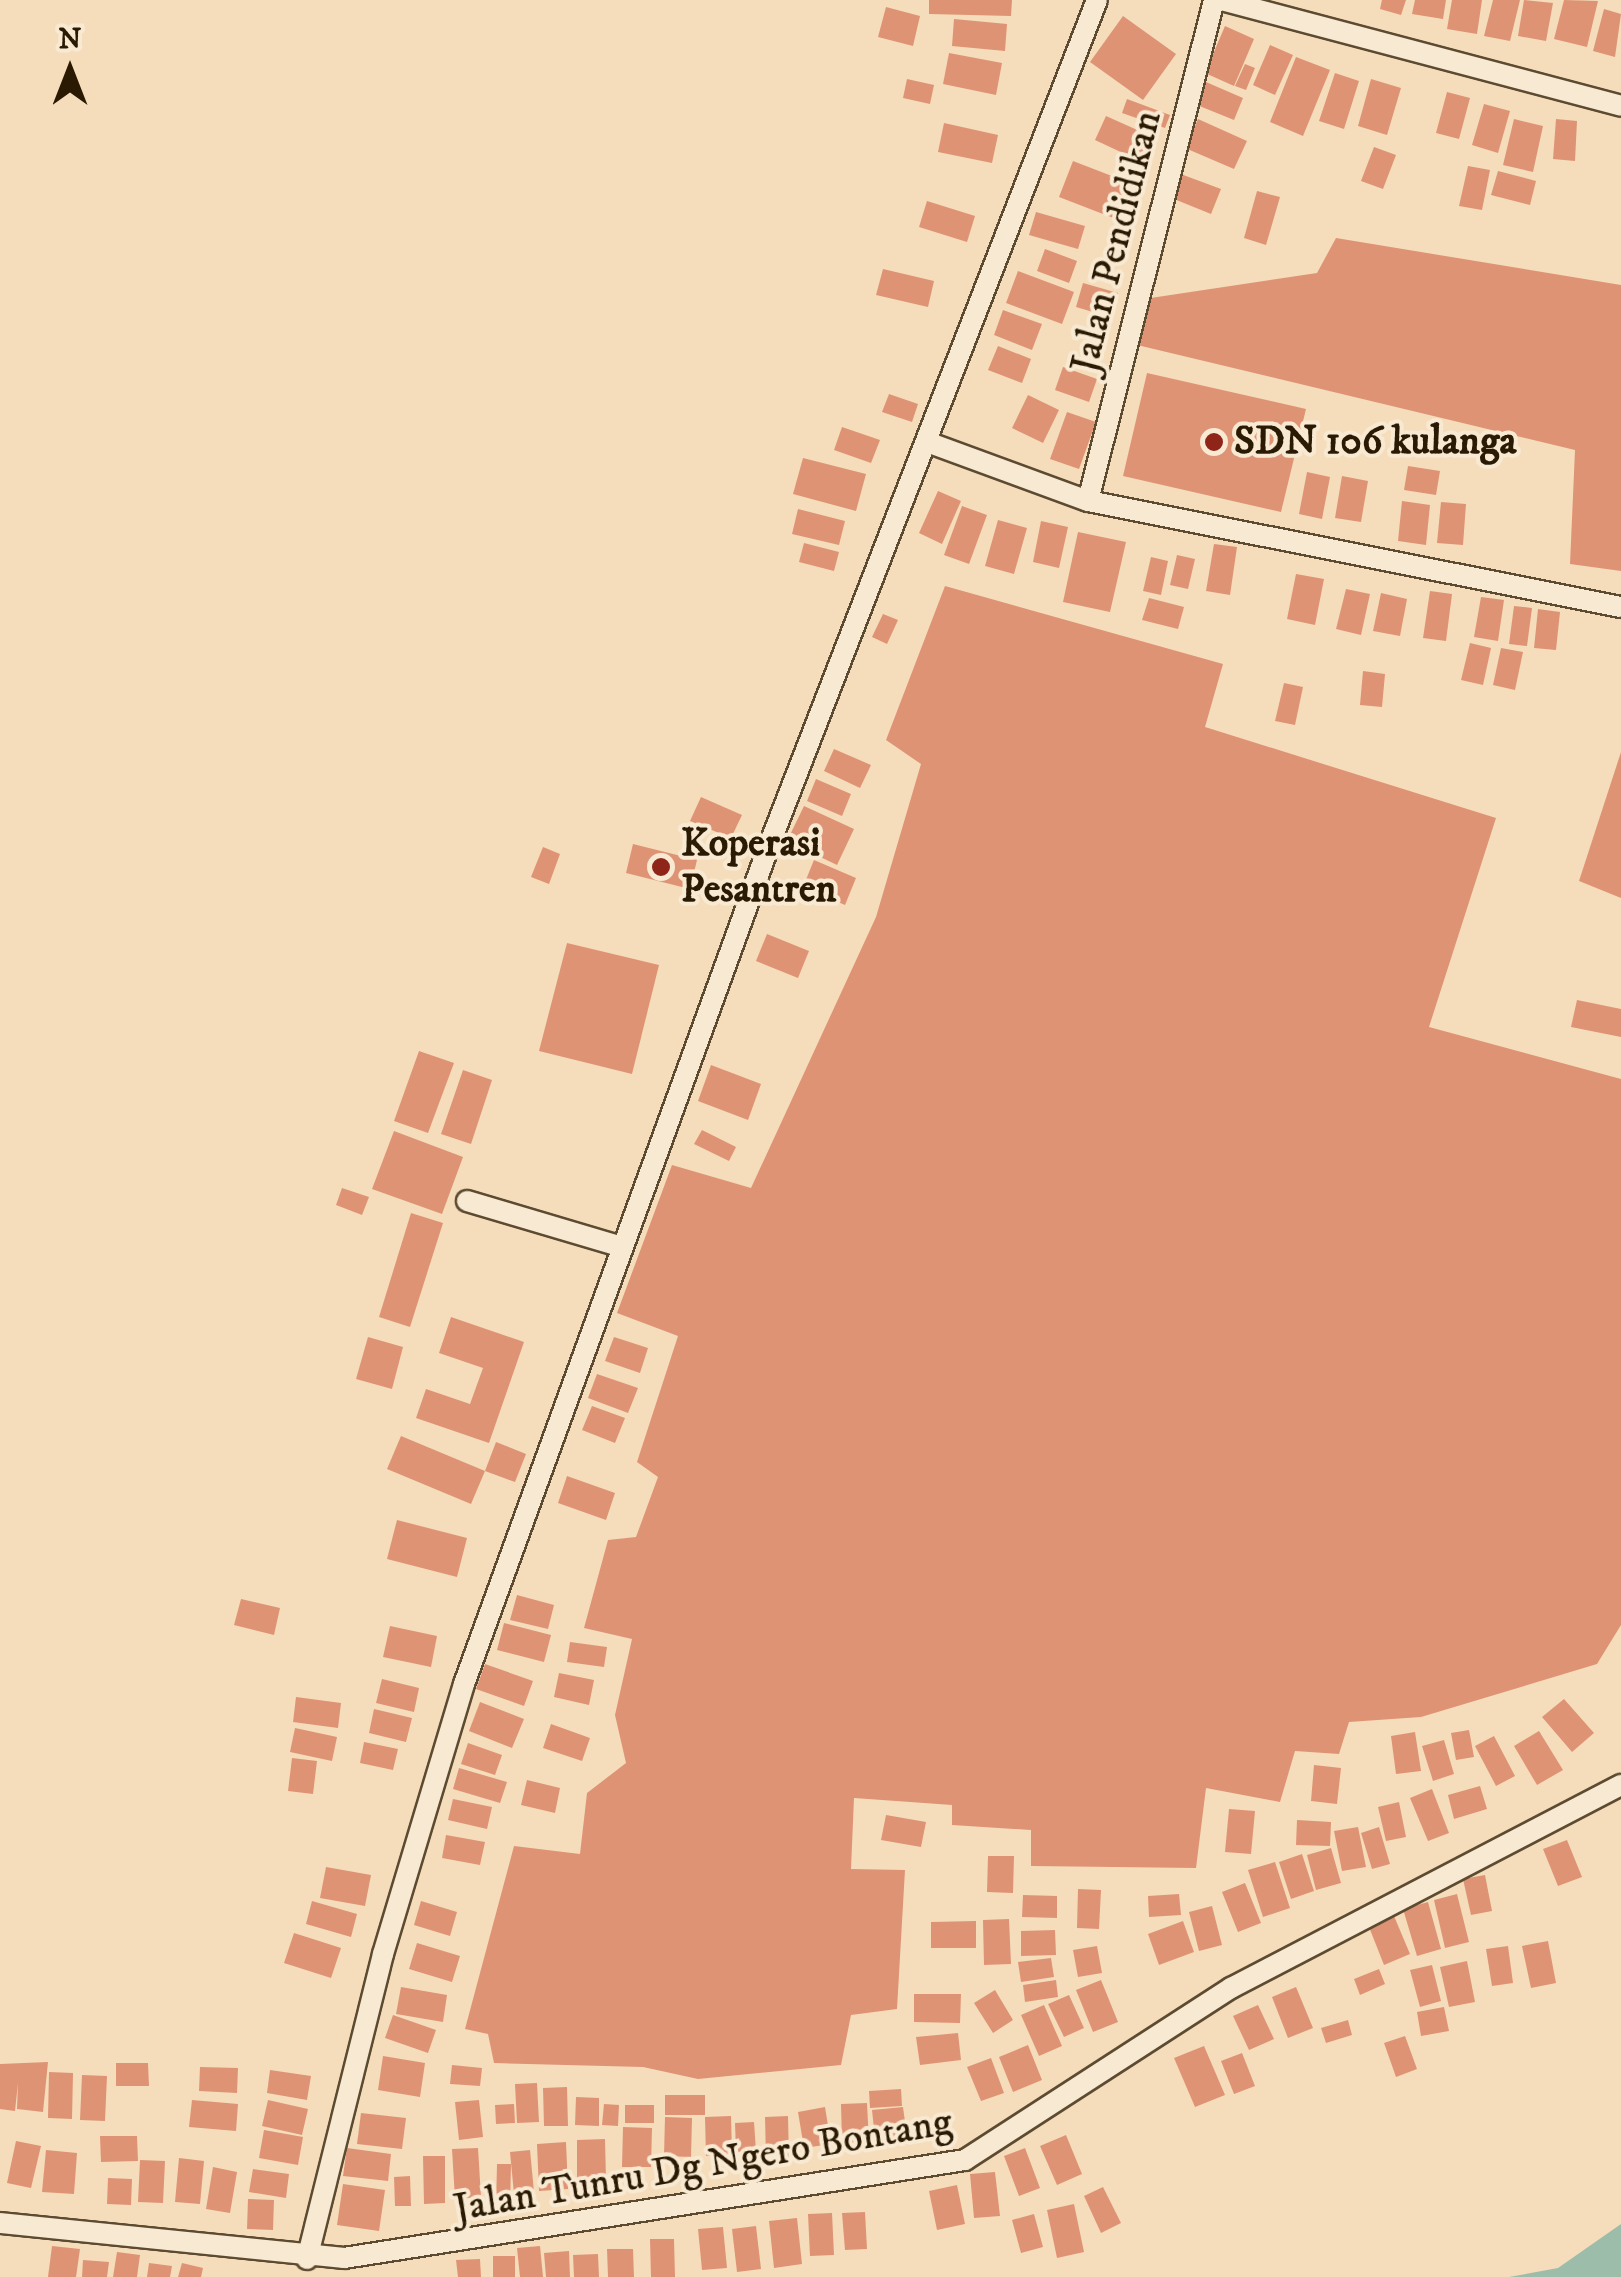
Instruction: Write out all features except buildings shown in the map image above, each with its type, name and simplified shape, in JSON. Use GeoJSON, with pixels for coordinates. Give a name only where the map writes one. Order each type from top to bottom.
{"type":"FeatureCollection","features":[{"type":"Feature","properties":{"kind":"street"},"geometry":{"type":"LineString","coordinates":[[307,2259],[382,1954],[464,1684],[619,1246],[1097,0]]}},
{"type":"Feature","properties":{"kind":"street"},"geometry":{"type":"LineString","coordinates":[[1218,0],[1621,106]]}},
{"type":"Feature","properties":{"kind":"street","name":"Jalan Pendidikan"},"geometry":{"type":"LineString","coordinates":[[1088,500],[1218,0]]}},
{"type":"Feature","properties":{"kind":"street"},"geometry":{"type":"LineString","coordinates":[[930,443],[1088,500],[1621,606]]}},
{"type":"Feature","properties":{"kind":"street"},"geometry":{"type":"LineString","coordinates":[[467,1202],[619,1246]]}},
{"type":"Feature","properties":{"kind":"street","name":"Jalan Tunru Dg Ngero Bontang"},"geometry":{"type":"LineString","coordinates":[[0,2223],[307,2259],[489,2240],[966,2160],[1231,1988],[1621,1785]]}},
{"type":"Feature","properties":{"kind":"shaded area"},"geometry":{"type":"Polygon","coordinates":[[[1621,2224],[1621,2277],[1509,2277],[1558,2268],[1621,2224]]]}},
{"type":"Feature","properties":{"kind":"place","name":"SDN 106 kulanga"},"geometry":{"type":"Point","coordinates":[1214,442]}},
{"type":"Feature","properties":{"kind":"place","name":"Koperasi Pesantren"},"geometry":{"type":"Point","coordinates":[661,867]}}]}
